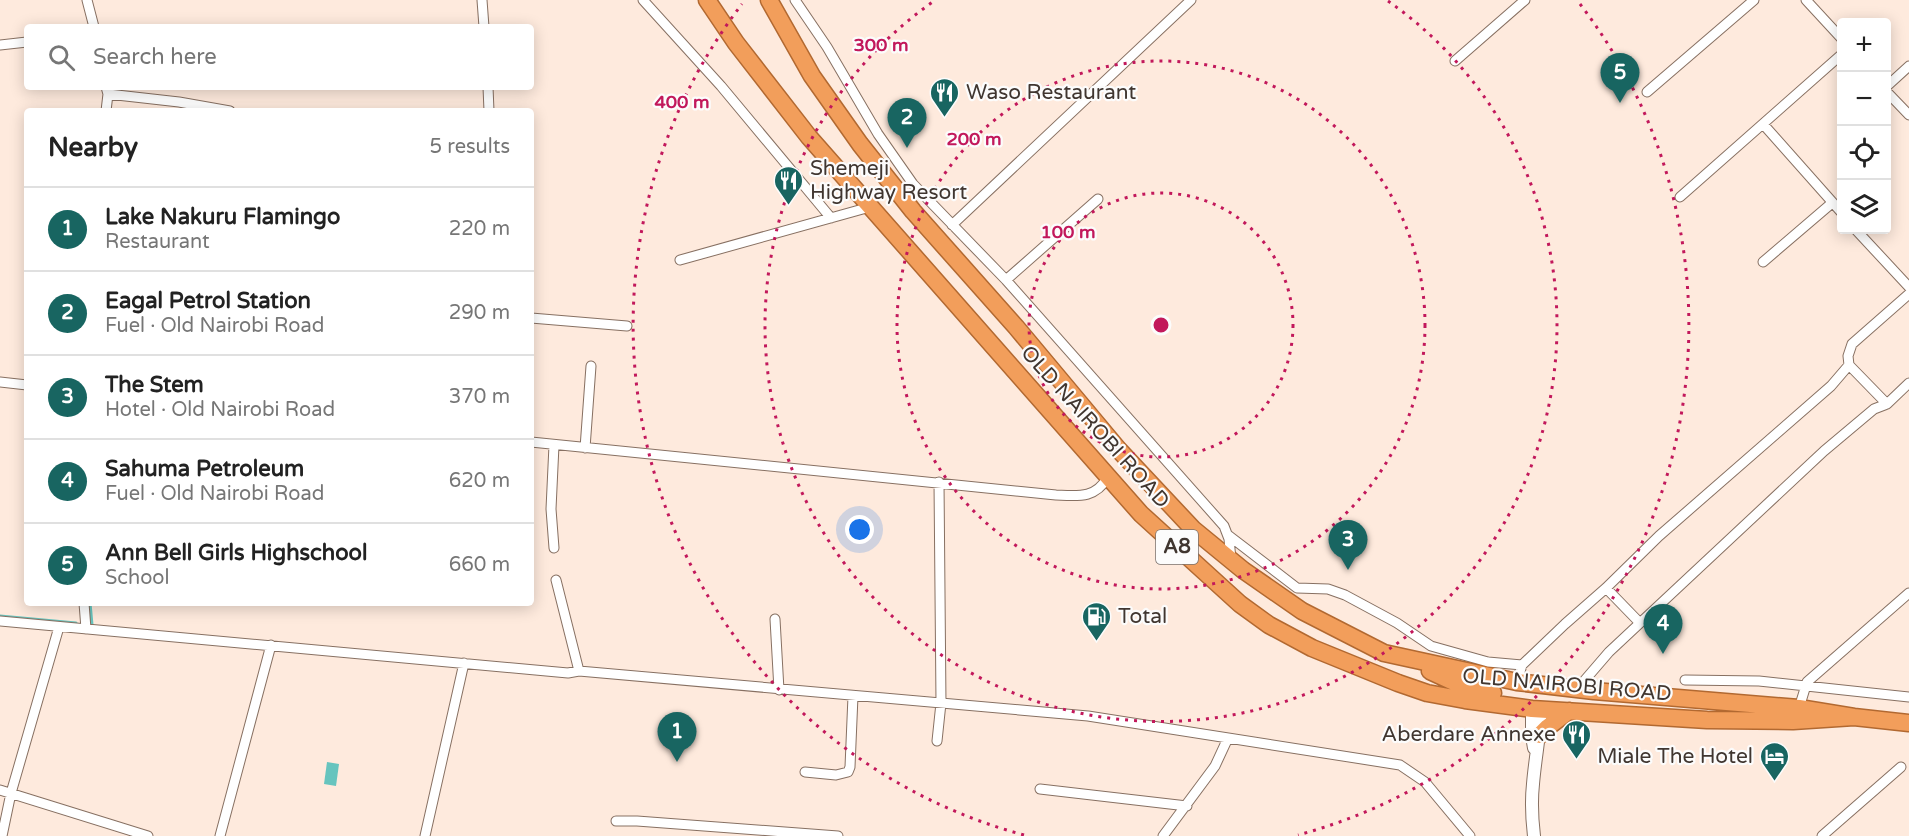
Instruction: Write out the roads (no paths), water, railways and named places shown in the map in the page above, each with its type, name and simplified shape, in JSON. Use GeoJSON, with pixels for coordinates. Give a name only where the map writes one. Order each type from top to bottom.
{"type":"FeatureCollection","features":[{"type":"Feature","properties":{"kind":"highway","name":"OLD NAIROBI ROAD"},"geometry":{"type":"LineString","coordinates":[[707,0],[736,43],[809,137],[1141,514],[1240,604],[1269,625],[1312,648],[1371,672],[1427,693],[1464,700],[1569,711],[1707,720],[1793,721],[1854,717]]}},
{"type":"Feature","properties":{"kind":"highway","name":"OLD NAIROBI ROAD"},"geometry":{"type":"LineString","coordinates":[[769,0],[795,47],[836,110],[912,211],[1016,327],[1150,484],[1192,529],[1231,561],[1302,611],[1384,653],[1517,682],[1799,708],[1909,723]]}},
{"type":"Feature","properties":{"kind":"highway"},"geometry":{"type":"LineString","coordinates":[[1371,672],[1380,672],[1386,666],[1387,659],[1384,653]]}},
{"type":"Feature","properties":{"kind":"highway"},"geometry":{"type":"LineString","coordinates":[[1412,659],[1469,689],[1537,707],[1552,701],[1656,704],[1712,701]]}},
{"type":"Feature","properties":{"kind":"highway"},"geometry":{"type":"LineString","coordinates":[[1540,735],[1569,711]]}},
{"type":"Feature","properties":{"kind":"street"},"geometry":{"type":"LineString","coordinates":[[87,0],[93,24]]}},
{"type":"Feature","properties":{"kind":"street"},"geometry":{"type":"LineString","coordinates":[[482,0],[484,24]]}},
{"type":"Feature","properties":{"kind":"street"},"geometry":{"type":"LineString","coordinates":[[643,0],[721,86],[831,218]]}},
{"type":"Feature","properties":{"kind":"street"},"geometry":{"type":"LineString","coordinates":[[952,225],[1191,0]]}},
{"type":"Feature","properties":{"kind":"street"},"geometry":{"type":"LineString","coordinates":[[1455,61],[1526,0]]}},
{"type":"Feature","properties":{"kind":"street"},"geometry":{"type":"LineString","coordinates":[[1647,92],[1754,0]]}},
{"type":"Feature","properties":{"kind":"street"},"geometry":{"type":"LineString","coordinates":[[1806,0],[1837,34]]}},
{"type":"Feature","properties":{"kind":"street"},"geometry":{"type":"LineString","coordinates":[[797,1],[886,147],[913,184],[1006,280],[1224,526],[1228,536],[1231,561]]}},
{"type":"Feature","properties":{"kind":"street"},"geometry":{"type":"LineString","coordinates":[[0,45],[24,42]]}},
{"type":"Feature","properties":{"kind":"street"},"geometry":{"type":"LineString","coordinates":[[1680,197],[1837,58]]}},
{"type":"Feature","properties":{"kind":"street"},"geometry":{"type":"LineString","coordinates":[[1891,85],[1909,66]]}},
{"type":"Feature","properties":{"kind":"street"},"geometry":{"type":"LineString","coordinates":[[106,108],[107,90],[178,107]]}},
{"type":"Feature","properties":{"kind":"street"},"geometry":{"type":"LineString","coordinates":[[488,90],[489,108]]}},
{"type":"Feature","properties":{"kind":"street"},"geometry":{"type":"LineString","coordinates":[[1891,94],[1909,115]]}},
{"type":"Feature","properties":{"kind":"street"},"geometry":{"type":"LineString","coordinates":[[1763,124],[1837,208]]}},
{"type":"Feature","properties":{"kind":"street"},"geometry":{"type":"LineString","coordinates":[[1006,280],[1098,199]]}},
{"type":"Feature","properties":{"kind":"street"},"geometry":{"type":"LineString","coordinates":[[1762,262],[1832,203]]}},
{"type":"Feature","properties":{"kind":"street"},"geometry":{"type":"LineString","coordinates":[[681,260],[870,207]]}},
{"type":"Feature","properties":{"kind":"street"},"geometry":{"type":"LineString","coordinates":[[1860,234],[1909,286]]}},
{"type":"Feature","properties":{"kind":"street"},"geometry":{"type":"LineString","coordinates":[[1887,404],[1849,365],[1848,356],[1852,344],[1909,294]]}},
{"type":"Feature","properties":{"kind":"street"},"geometry":{"type":"LineString","coordinates":[[534,318],[627,326]]}},
{"type":"Feature","properties":{"kind":"street"},"geometry":{"type":"LineString","coordinates":[[1517,682],[1521,665],[1659,536],[1831,386],[1849,365]]}},
{"type":"Feature","properties":{"kind":"street"},"geometry":{"type":"LineString","coordinates":[[585,448],[591,366]]}},
{"type":"Feature","properties":{"kind":"street"},"geometry":{"type":"LineString","coordinates":[[0,382],[24,385]]}},
{"type":"Feature","properties":{"kind":"street"},"geometry":{"type":"LineString","coordinates":[[1578,688],[1608,652],[1824,451],[1874,409],[1887,404],[1909,383]]}},
{"type":"Feature","properties":{"kind":"street"},"geometry":{"type":"LineString","coordinates":[[534,442],[1056,495],[1090,494],[1103,485],[1108,477]]}},
{"type":"Feature","properties":{"kind":"street"},"geometry":{"type":"LineString","coordinates":[[554,445],[551,509],[554,548]]}},
{"type":"Feature","properties":{"kind":"street"},"geometry":{"type":"LineString","coordinates":[[937,741],[941,703],[939,482]]}},
{"type":"Feature","properties":{"kind":"street"},"geometry":{"type":"LineString","coordinates":[[1228,536],[1297,588],[1328,589],[1345,595],[1397,623],[1431,646],[1488,662],[1521,665]]}},
{"type":"Feature","properties":{"kind":"street"},"geometry":{"type":"LineString","coordinates":[[556,580],[579,671]]}},
{"type":"Feature","properties":{"kind":"street"},"geometry":{"type":"LineString","coordinates":[[1606,588],[1640,623]]}},
{"type":"Feature","properties":{"kind":"street"},"geometry":{"type":"LineString","coordinates":[[1799,708],[1808,682],[1909,593]]}},
{"type":"Feature","properties":{"kind":"street"},"geometry":{"type":"LineString","coordinates":[[84,606],[86,629]]}},
{"type":"Feature","properties":{"kind":"street"},"geometry":{"type":"LineString","coordinates":[[775,619],[779,690]]}},
{"type":"Feature","properties":{"kind":"street"},"geometry":{"type":"LineString","coordinates":[[0,621],[568,673],[579,671],[1088,716],[1400,765],[1425,782],[1470,836]]}},
{"type":"Feature","properties":{"kind":"street"},"geometry":{"type":"LineString","coordinates":[[2,836],[11,793],[59,627]]}},
{"type":"Feature","properties":{"kind":"street"},"geometry":{"type":"LineString","coordinates":[[220,836],[271,645]]}},
{"type":"Feature","properties":{"kind":"street"},"geometry":{"type":"LineString","coordinates":[[424,836],[464,663]]}},
{"type":"Feature","properties":{"kind":"street"},"geometry":{"type":"LineString","coordinates":[[1685,680],[1759,681],[1909,697]]}},
{"type":"Feature","properties":{"kind":"street"},"geometry":{"type":"LineString","coordinates":[[805,772],[837,775],[845,774],[849,770],[853,696]]}},
{"type":"Feature","properties":{"kind":"street"},"geometry":{"type":"LineString","coordinates":[[1534,836],[1532,811],[1540,735],[1537,707]]}},
{"type":"Feature","properties":{"kind":"street"},"geometry":{"type":"LineString","coordinates":[[1536,756],[1532,736],[1537,707]]}},
{"type":"Feature","properties":{"kind":"street"},"geometry":{"type":"LineString","coordinates":[[1163,836],[1215,766],[1228,738]]}},
{"type":"Feature","properties":{"kind":"street"},"geometry":{"type":"LineString","coordinates":[[1822,836],[1900,767]]}},
{"type":"Feature","properties":{"kind":"street"},"geometry":{"type":"LineString","coordinates":[[1040,789],[1187,806]]}},
{"type":"Feature","properties":{"kind":"street"},"geometry":{"type":"LineString","coordinates":[[0,790],[148,836]]}},
{"type":"Feature","properties":{"kind":"street"},"geometry":{"type":"LineString","coordinates":[[616,821],[737,832],[838,836]]}},
{"type":"Feature","properties":{"kind":"water"},"geometry":{"type":"Polygon","coordinates":[[[327,762],[339,764],[336,786],[324,784],[327,762]]]}},
{"type":"Feature","properties":{"kind":"waterway"},"geometry":{"type":"LineString","coordinates":[[90,606],[92,625]]}},
{"type":"Feature","properties":{"kind":"waterway"},"geometry":{"type":"LineString","coordinates":[[0,616],[76,623]]}},
{"type":"Feature","properties":{"kind":"place","name":"Ann Bell Girls Highschool"},"geometry":{"type":"Point","coordinates":[1620,103]}},
{"type":"Feature","properties":{"kind":"place","name":"Waso Restaurant"},"geometry":{"type":"Point","coordinates":[945,118]}},
{"type":"Feature","properties":{"kind":"place","name":"Eagal Petrol Station"},"geometry":{"type":"Point","coordinates":[907,148]}},
{"type":"Feature","properties":{"kind":"place","name":"Shemeji Highway Resort"},"geometry":{"type":"Point","coordinates":[789,206]}},
{"type":"Feature","properties":{"kind":"place","name":"The Stem"},"geometry":{"type":"Point","coordinates":[1348,570]}},
{"type":"Feature","properties":{"kind":"place","name":"Total"},"geometry":{"type":"Point","coordinates":[1097,642]}},
{"type":"Feature","properties":{"kind":"place","name":"Sahuma Petroleum"},"geometry":{"type":"Point","coordinates":[1663,654]}},
{"type":"Feature","properties":{"kind":"place","name":"Aberdare Annexe"},"geometry":{"type":"Point","coordinates":[1577,760]}},
{"type":"Feature","properties":{"kind":"place","name":"Lake Nakuru Flamingo"},"geometry":{"type":"Point","coordinates":[677,762]}},
{"type":"Feature","properties":{"kind":"place","name":"Miale The Hotel"},"geometry":{"type":"Point","coordinates":[1774,782]}}]}
